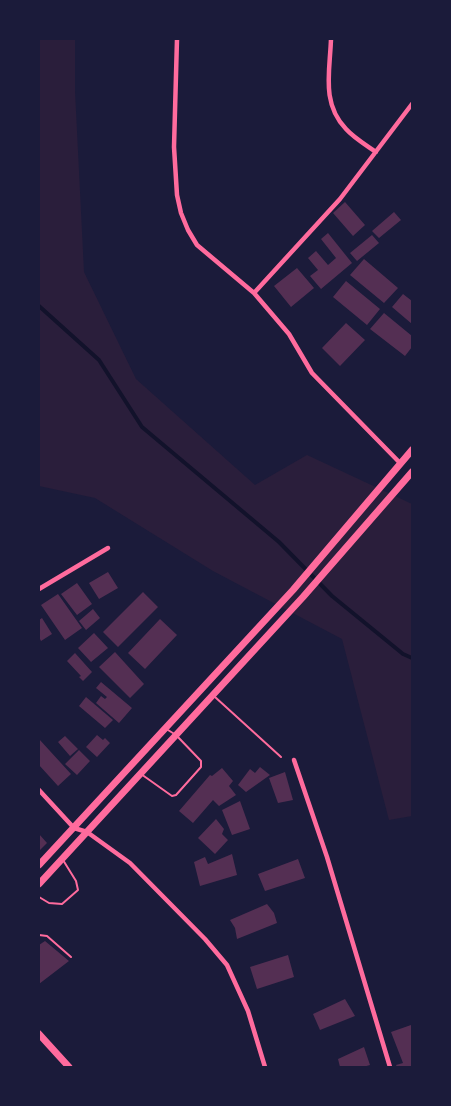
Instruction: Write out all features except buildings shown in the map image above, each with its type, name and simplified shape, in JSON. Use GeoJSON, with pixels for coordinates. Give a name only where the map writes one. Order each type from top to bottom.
{"type":"FeatureCollection","features":[{"type":"Feature","properties":{"kind":"main road"},"geometry":{"type":"LineString","coordinates":[[39,865],[293,590],[412,450]]}},
{"type":"Feature","properties":{"kind":"main road"},"geometry":{"type":"LineString","coordinates":[[39,884],[411,476]]}},
{"type":"Feature","properties":{"kind":"main road"},"geometry":{"type":"LineString","coordinates":[[39,1034],[69,1067]]}},
{"type":"Feature","properties":{"kind":"street"},"geometry":{"type":"LineString","coordinates":[[177,39],[174,147],[180,213],[188,230],[197,245],[254,293],[289,334],[312,372],[401,464]]}},
{"type":"Feature","properties":{"kind":"street"},"geometry":{"type":"LineString","coordinates":[[331,39],[328,99],[335,115],[346,130],[376,152]]}},
{"type":"Feature","properties":{"kind":"street"},"geometry":{"type":"LineString","coordinates":[[254,293],[340,199],[412,104]]}},
{"type":"Feature","properties":{"kind":"street"},"geometry":{"type":"LineString","coordinates":[[406,112],[412,118]]}},
{"type":"Feature","properties":{"kind":"street"},"geometry":{"type":"LineString","coordinates":[[39,589],[108,548]]}},
{"type":"Feature","properties":{"kind":"street"},"geometry":{"type":"LineString","coordinates":[[294,760],[327,857],[390,1067]]}},
{"type":"Feature","properties":{"kind":"street"},"geometry":{"type":"LineString","coordinates":[[39,790],[74,828],[87,832],[130,863],[205,939],[227,965],[248,1011],[265,1067]]}},
{"type":"Feature","properties":{"kind":"lane"},"geometry":{"type":"LineString","coordinates":[[213,695],[281,757]]}},
{"type":"Feature","properties":{"kind":"lane"},"geometry":{"type":"LineString","coordinates":[[141,774],[171,796],[176,795],[201,767],[201,761],[176,735],[165,728]]}},
{"type":"Feature","properties":{"kind":"lane"},"geometry":{"type":"LineString","coordinates":[[39,897],[49,903],[62,904],[78,890],[76,881],[62,859]]}},
{"type":"Feature","properties":{"kind":"lane"},"geometry":{"type":"LineString","coordinates":[[39,935],[47,936],[71,957]]}},
{"type":"Feature","properties":{"kind":"shaded area"},"geometry":{"type":"Polygon","coordinates":[[[39,39],[75,39],[75,91],[84,272],[136,379],[255,485],[307,455],[412,504],[412,816],[389,820],[342,639],[213,571],[95,498],[39,486],[39,39]]]}},
{"type":"Feature","properties":{"kind":"waterway"},"geometry":{"type":"LineString","coordinates":[[39,306],[99,360],[142,427],[279,542],[332,596],[403,654],[412,658]]}}]}
